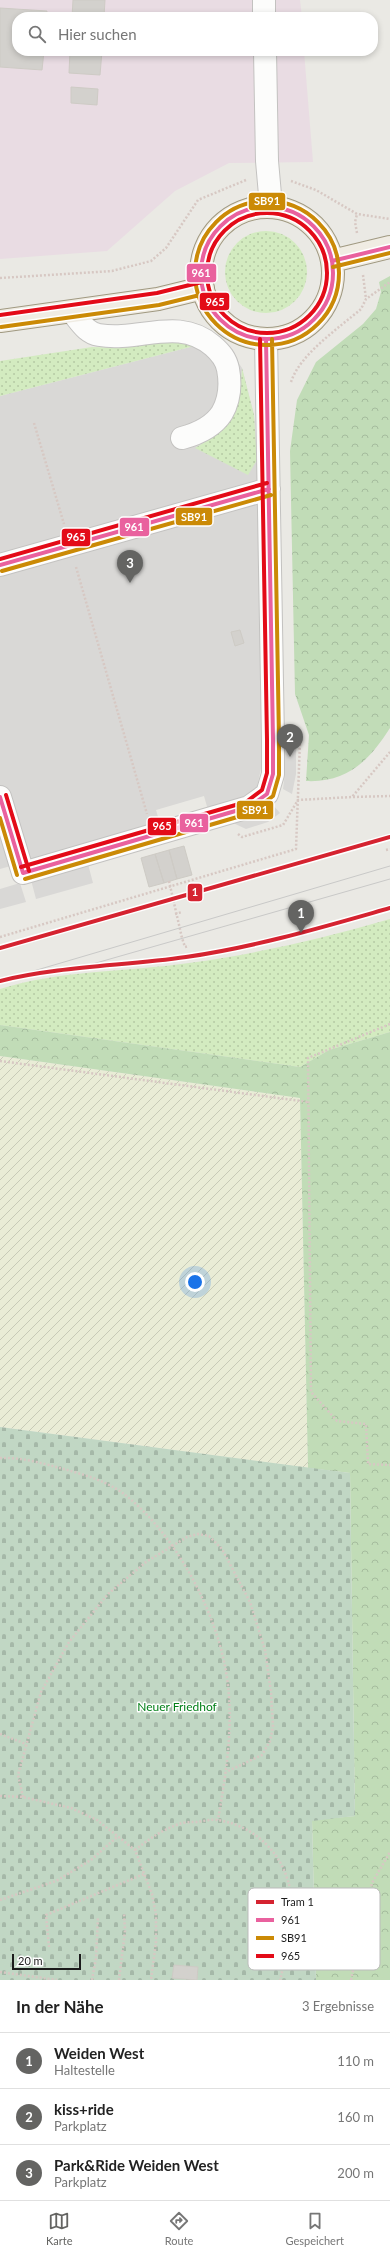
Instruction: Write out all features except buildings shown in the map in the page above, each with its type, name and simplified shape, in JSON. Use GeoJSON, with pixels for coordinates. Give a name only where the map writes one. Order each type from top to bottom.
{"type":"FeatureCollection","features":[{"type":"Feature","properties":{"kind":"main road"},"geometry":{"type":"LineString","coordinates":[[271,206],[292,211],[311,222],[325,240],[332,261],[333,284],[329,296],[318,316],[299,331],[289,335],[266,339],[245,335],[227,325],[212,309],[203,288],[201,274],[203,260],[209,242],[218,229],[230,218],[250,209],[271,206]]}},
{"type":"Feature","properties":{"kind":"main road"},"geometry":{"type":"LineString","coordinates":[[332,261],[390,247]]}},
{"type":"Feature","properties":{"kind":"main road"},"geometry":{"type":"LineString","coordinates":[[0,321],[158,299],[203,288]]}},
{"type":"Feature","properties":{"kind":"lane"},"geometry":{"type":"LineString","coordinates":[[264,0],[264,12]]}},
{"type":"Feature","properties":{"kind":"lane"},"geometry":{"type":"LineString","coordinates":[[265,56],[268,180],[271,206]]}},
{"type":"Feature","properties":{"kind":"lane"},"geometry":{"type":"LineString","coordinates":[[72,312],[88,331],[98,335],[127,337],[172,330],[189,332],[203,338],[222,354],[227,364],[230,378],[230,393],[225,407],[218,419],[205,429],[182,438]]}},
{"type":"Feature","properties":{"kind":"lane"},"geometry":{"type":"LineString","coordinates":[[0,797],[23,874],[249,807],[267,794],[272,774],[273,740],[266,339]]}},
{"type":"Feature","properties":{"kind":"lane"},"geometry":{"type":"LineString","coordinates":[[0,565],[269,489]]}},
{"type":"Feature","properties":{"kind":"path"},"geometry":{"type":"LineString","coordinates":[[0,278],[112,271],[150,261],[166,248],[198,200],[243,180],[288,180],[316,190],[357,214],[390,219]]}},
{"type":"Feature","properties":{"kind":"path"},"geometry":{"type":"LineString","coordinates":[[289,387],[294,374],[304,360],[361,309],[366,299],[390,282]]}},
{"type":"Feature","properties":{"kind":"path"},"geometry":{"type":"LineString","coordinates":[[34,423],[153,836]]}},
{"type":"Feature","properties":{"kind":"path"},"geometry":{"type":"LineString","coordinates":[[0,937],[296,849],[300,740],[295,727]]}},
{"type":"Feature","properties":{"kind":"path"},"geometry":{"type":"LineString","coordinates":[[352,797],[390,752]]}},
{"type":"Feature","properties":{"kind":"path"},"geometry":{"type":"LineString","coordinates":[[298,800],[390,796]]}},
{"type":"Feature","properties":{"kind":"path"},"geometry":{"type":"LineString","coordinates":[[386,850],[390,849]]}},
{"type":"Feature","properties":{"kind":"path"},"geometry":{"type":"LineString","coordinates":[[169,881],[175,914],[186,947],[189,946]]}},
{"type":"Feature","properties":{"kind":"path"},"geometry":{"type":"LineString","coordinates":[[175,914],[182,912]]}},
{"type":"Feature","properties":{"kind":"path"},"geometry":{"type":"LineString","coordinates":[[390,1024],[308,1058],[311,1392],[337,1421],[366,1424],[368,1464],[390,1465]]}},
{"type":"Feature","properties":{"kind":"path"},"geometry":{"type":"LineString","coordinates":[[0,1061],[308,1102]]}},
{"type":"Feature","properties":{"kind":"path"},"geometry":{"type":"LineString","coordinates":[[0,1458],[48,1464],[98,1480],[123,1494],[144,1512],[159,1529],[186,1568],[214,1625],[227,1678],[230,1724],[226,1772],[218,1820]]}},
{"type":"Feature","properties":{"kind":"path"},"geometry":{"type":"LineString","coordinates":[[23,1797],[18,1775],[41,1692],[69,1642],[108,1594],[146,1562],[187,1537],[198,1534],[209,1536],[215,1540],[222,1549],[250,1602],[265,1650],[271,1692],[272,1727],[270,1741],[262,1755],[226,1772]]}},
{"type":"Feature","properties":{"kind":"path"},"geometry":{"type":"LineString","coordinates":[[0,1734],[26,1744]]}},
{"type":"Feature","properties":{"kind":"path"},"geometry":{"type":"LineString","coordinates":[[0,1796],[23,1797],[71,1808],[97,1820],[135,1850],[152,1894],[156,1915],[156,1942],[151,1980]]}},
{"type":"Feature","properties":{"kind":"path"},"geometry":{"type":"LineString","coordinates":[[135,1850],[156,1834],[180,1823],[218,1820],[243,1828],[265,1842],[278,1856],[288,1878],[289,1888]]}},
{"type":"Feature","properties":{"kind":"path"},"geometry":{"type":"LineString","coordinates":[[0,1900],[56,1881],[91,1860],[117,1837]]}},
{"type":"Feature","properties":{"kind":"path"},"geometry":{"type":"LineString","coordinates":[[371,1888],[372,1883],[390,1852]]}},
{"type":"Feature","properties":{"kind":"path"},"geometry":{"type":"LineString","coordinates":[[49,1947],[46,1915],[144,1874]]}},
{"type":"Feature","properties":{"kind":"path"},"geometry":{"type":"LineString","coordinates":[[119,1980],[125,1931],[124,1913]]}},
{"type":"Feature","properties":{"kind":"path"},"geometry":{"type":"LineString","coordinates":[[92,1980],[96,1958],[98,1917]]}},
{"type":"Feature","properties":{"kind":"path"},"geometry":{"type":"LineString","coordinates":[[280,1980],[282,1970]]}},
{"type":"Feature","properties":{"kind":"path"},"geometry":{"type":"LineString","coordinates":[[351,1980],[353,1970]]}},
{"type":"Feature","properties":{"kind":"path"},"geometry":{"type":"LineString","coordinates":[[0,1972],[57,1980]]}},
{"type":"Feature","properties":{"kind":"shaded area"},"geometry":{"type":"Polygon","coordinates":[[[0,0],[300,0],[301,12],[12,12],[12,56],[304,56],[313,162],[229,163],[175,191],[107,251],[0,259],[0,0]]]}},
{"type":"Feature","properties":{"kind":"shaded area"},"geometry":{"type":"Polygon","coordinates":[[[198,345],[236,359],[242,368],[254,415],[259,492],[262,764],[257,787],[239,800],[208,810],[204,796],[156,810],[160,824],[0,869],[0,396],[198,345]]]}},
{"type":"Feature","properties":{"kind":"shaded area"},"geometry":{"type":"Polygon","coordinates":[[[285,730],[296,741],[296,774],[292,794],[283,789],[285,773],[285,730]]]}},
{"type":"Feature","properties":{"kind":"shaded area"},"geometry":{"type":"Polygon","coordinates":[[[273,805],[280,813],[268,822],[246,829],[231,822],[264,812],[273,805]]]}},
{"type":"Feature","properties":{"kind":"shaded area"},"geometry":{"type":"Polygon","coordinates":[[[88,864],[93,883],[36,899],[31,880],[88,864]]]}},
{"type":"Feature","properties":{"kind":"shaded area"},"geometry":{"type":"Polygon","coordinates":[[[20,883],[26,902],[0,909],[0,889],[20,883]]]}},
{"type":"Feature","properties":{"kind":"green space"},"geometry":{"type":"Polygon","coordinates":[[[266,231],[282,234],[295,243],[304,256],[307,272],[304,288],[295,301],[282,310],[266,313],[250,310],[237,301],[228,288],[225,272],[228,256],[237,243],[250,234],[266,231]]]}},
{"type":"Feature","properties":{"kind":"green space"},"geometry":{"type":"Polygon","coordinates":[[[390,276],[390,728],[374,750],[356,768],[333,778],[321,781],[306,781],[309,735],[295,694],[290,451],[297,400],[316,362],[363,324],[376,309],[381,292],[379,282],[390,276]]]}},
{"type":"Feature","properties":{"kind":"green space"},"geometry":{"type":"Polygon","coordinates":[[[160,340],[198,345],[0,396],[0,361],[92,347],[122,348],[160,340]]]}},
{"type":"Feature","properties":{"kind":"green space"},"geometry":{"type":"Polygon","coordinates":[[[242,368],[254,415],[257,460],[248,475],[195,448],[218,432],[232,416],[239,396],[242,368]]]}},
{"type":"Feature","properties":{"kind":"green space"},"geometry":{"type":"Polygon","coordinates":[[[390,919],[390,1032],[329,1050],[300,1067],[0,1025],[0,989],[46,978],[93,972],[165,966],[240,955],[340,933],[390,919]]]}},
{"type":"Feature","properties":{"kind":"green space"},"geometry":{"type":"Polygon","coordinates":[[[0,1025],[300,1067],[329,1050],[390,1032],[390,1980],[316,1980],[316,1970],[380,1970],[380,1888],[314,1888],[312,1820],[355,1816],[350,1473],[308,1468],[300,1098],[0,1056],[0,1025]]]}},
{"type":"Feature","properties":{"kind":"green space"},"geometry":{"type":"Polygon","coordinates":[[[0,1056],[300,1098],[308,1468],[0,1427],[0,1056]]]}},
{"type":"Feature","properties":{"kind":"green space","name":"Neuer Friedhof"},"geometry":{"type":"Polygon","coordinates":[[[0,1427],[350,1473],[355,1816],[312,1821],[314,1888],[248,1888],[248,1970],[316,1970],[316,1980],[0,1980],[0,1427]]]}},
{"type":"Feature","properties":{"kind":"tram line","name":"1"},"geometry":{"type":"LineString","coordinates":[[0,948],[390,837]]}},
{"type":"Feature","properties":{"kind":"tram line"},"geometry":{"type":"LineString","coordinates":[[20,975],[390,866]]}},
{"type":"Feature","properties":{"kind":"tram line"},"geometry":{"type":"LineString","coordinates":[[82,967],[390,879]]}},
{"type":"Feature","properties":{"kind":"tram line","name":"1"},"geometry":{"type":"LineString","coordinates":[[0,981],[46,972],[163,960],[212,953],[289,936],[390,908]]}},
{"type":"Feature","properties":{"kind":"transit line","name":"SB91"},"geometry":{"type":"LineString","coordinates":[[267,201],[288,204],[307,213],[318,222],[327,233],[336,252],[339,273],[336,294],[327,313],[318,324],[307,333],[288,342],[267,345],[246,342],[227,333],[216,324],[207,313],[198,294],[195,273],[198,252],[207,233],[216,222],[227,213],[246,204],[267,201]]}},
{"type":"Feature","properties":{"kind":"transit line","name":"961"},"geometry":{"type":"LineString","coordinates":[[267,207],[292,212],[304,218],[318,231],[328,248],[333,273],[328,298],[322,310],[309,324],[292,334],[267,339],[242,334],[230,328],[216,315],[206,298],[201,273],[206,248],[212,236],[225,222],[242,212],[267,207]]}},
{"type":"Feature","properties":{"kind":"transit line","name":"965"},"geometry":{"type":"LineString","coordinates":[[267,213],[279,214],[290,218],[300,223],[309,231],[317,240],[322,250],[326,261],[327,273],[326,285],[322,296],[317,306],[309,315],[300,323],[290,328],[279,332],[267,333],[255,332],[244,328],[234,323],[225,315],[217,306],[212,296],[208,285],[207,273],[208,261],[212,250],[217,240],[225,231],[234,223],[244,218],[255,214],[267,213]]}},
{"type":"Feature","properties":{"kind":"transit line","name":"961"},"geometry":{"type":"LineString","coordinates":[[332,261],[390,247]]}},
{"type":"Feature","properties":{"kind":"transit line","name":"SB91"},"geometry":{"type":"LineString","coordinates":[[333,267],[390,253]]}},
{"type":"Feature","properties":{"kind":"transit line","name":"965"},"geometry":{"type":"LineString","coordinates":[[0,315],[157,293],[202,282]]}},
{"type":"Feature","properties":{"kind":"transit line","name":"SB91"},"geometry":{"type":"LineString","coordinates":[[1,327],[159,305],[204,294]]}},
{"type":"Feature","properties":{"kind":"transit line","name":"965"},"geometry":{"type":"LineString","coordinates":[[21,867],[246,802],[262,790],[267,773],[267,740],[260,339]]}},
{"type":"Feature","properties":{"kind":"transit line","name":"961"},"geometry":{"type":"LineString","coordinates":[[23,873],[249,807],[267,794],[273,774],[273,740],[266,339]]}},
{"type":"Feature","properties":{"kind":"transit line","name":"SB91"},"geometry":{"type":"LineString","coordinates":[[25,879],[251,813],[273,796],[279,775],[279,740],[272,339]]}},
{"type":"Feature","properties":{"kind":"transit line","name":"965"},"geometry":{"type":"LineString","coordinates":[[0,559],[267,483]]}},
{"type":"Feature","properties":{"kind":"transit line","name":"961"},"geometry":{"type":"LineString","coordinates":[[0,565],[269,489]]}},
{"type":"Feature","properties":{"kind":"transit line","name":"SB91"},"geometry":{"type":"LineString","coordinates":[[2,571],[271,495]]}},
{"type":"Feature","properties":{"kind":"transit line","name":"965"},"geometry":{"type":"LineString","coordinates":[[6,795],[29,871]]}},
{"type":"Feature","properties":{"kind":"transit line","name":"961"},"geometry":{"type":"LineString","coordinates":[[0,797],[23,873]]}},
{"type":"Feature","properties":{"kind":"transit line","name":"SB91"},"geometry":{"type":"LineString","coordinates":[[0,818],[17,875]]}},
{"type":"Feature","properties":{"kind":"place","name":"Park&Ride Weiden West"},"geometry":{"type":"Point","coordinates":[130,583]}},
{"type":"Feature","properties":{"kind":"place","name":"kiss+ride"},"geometry":{"type":"Point","coordinates":[290,757]}},
{"type":"Feature","properties":{"kind":"place","name":"Weiden West"},"geometry":{"type":"Point","coordinates":[301,933]}}]}
